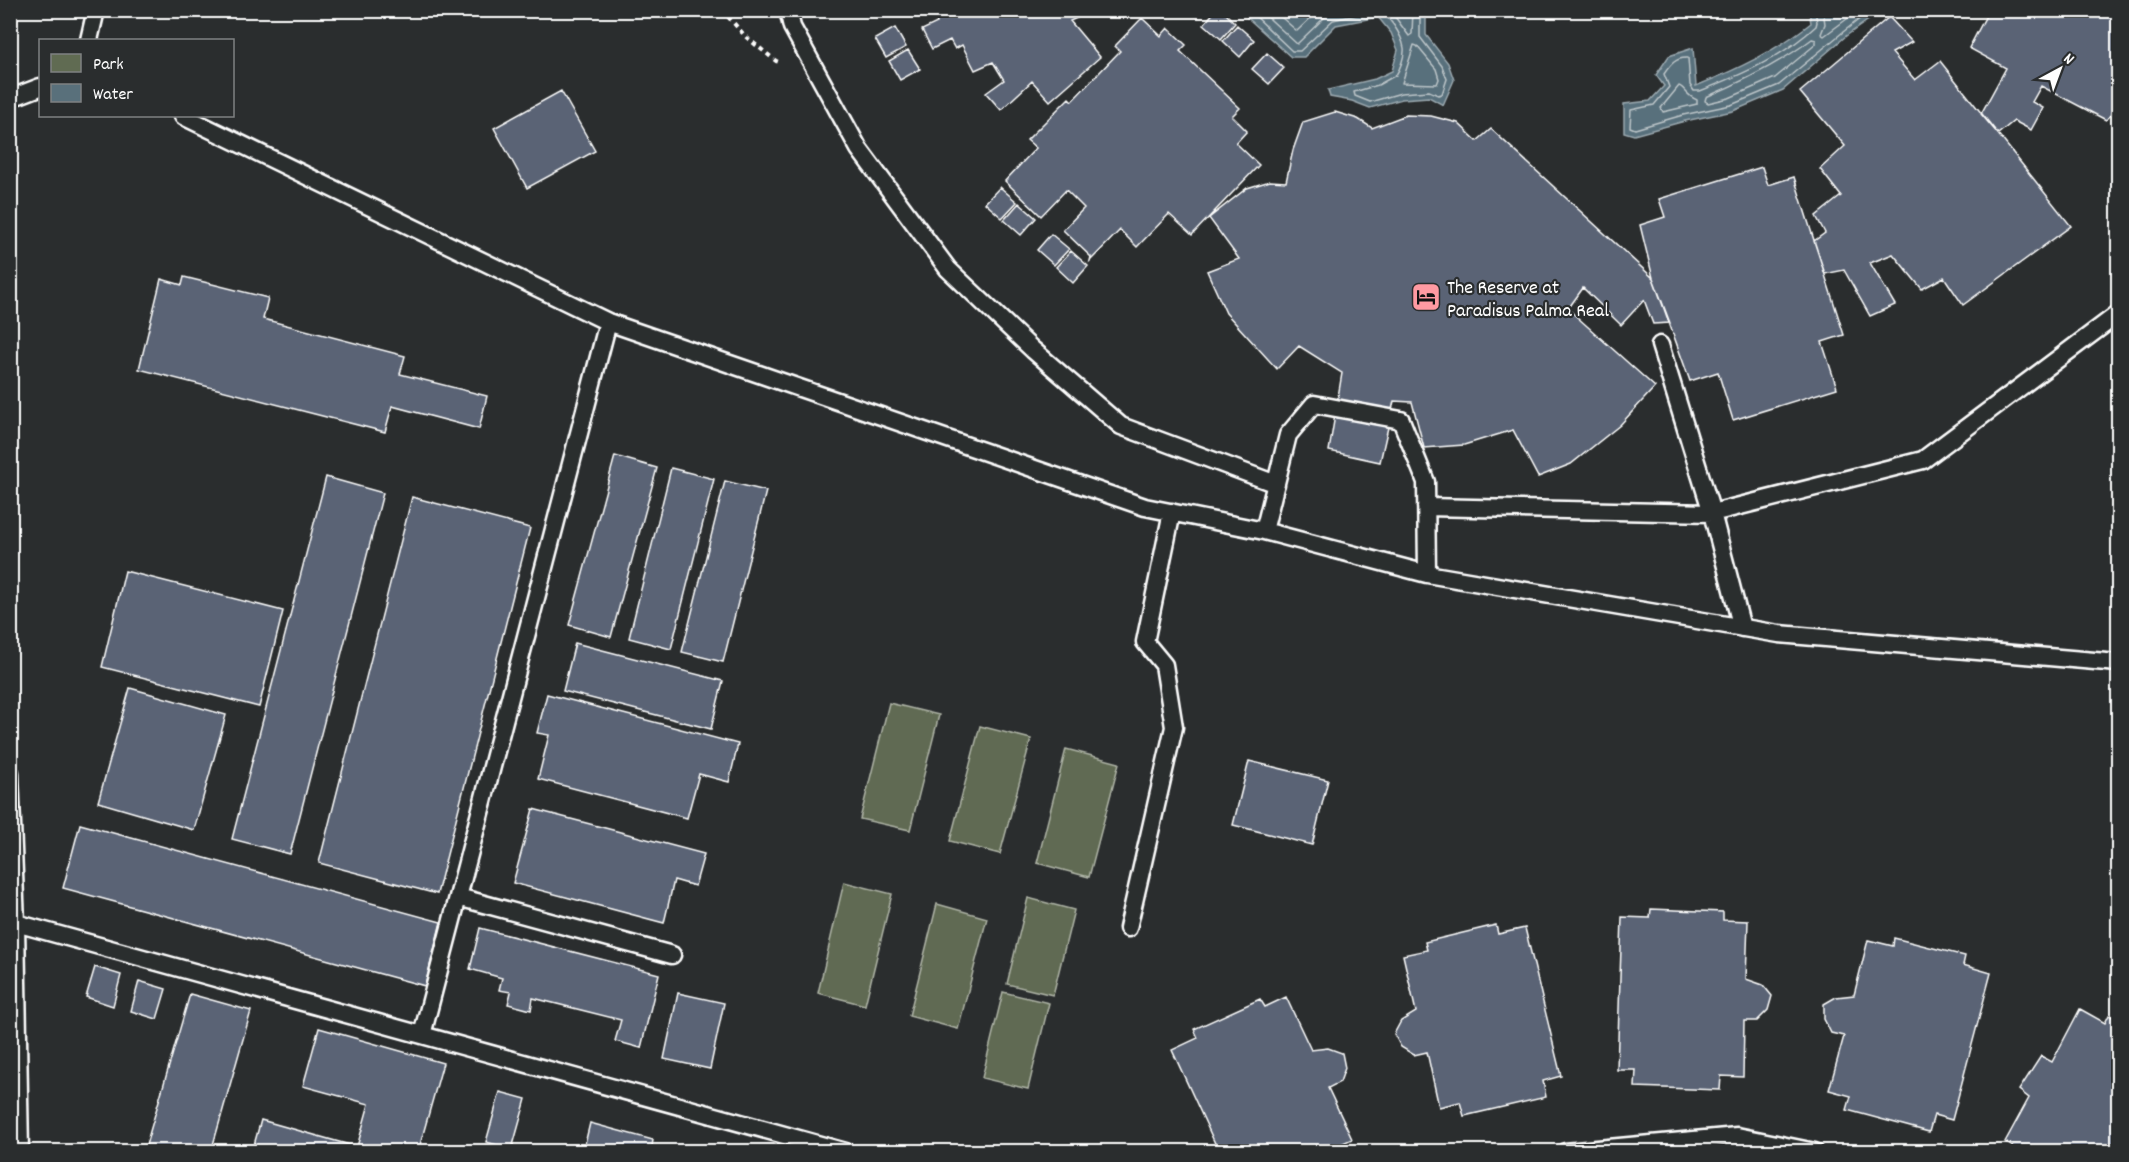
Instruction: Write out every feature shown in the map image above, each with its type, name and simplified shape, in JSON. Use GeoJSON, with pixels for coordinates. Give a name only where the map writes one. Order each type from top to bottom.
{"type":"FeatureCollection","features":[{"type":"Feature","properties":{"kind":"lane"},"geometry":{"type":"LineString","coordinates":[[89,39],[96,10]]}},
{"type":"Feature","properties":{"kind":"lane"},"geometry":{"type":"LineString","coordinates":[[788,10],[792,27],[859,149],[948,269],[1033,350],[1121,426],[1276,484]]}},
{"type":"Feature","properties":{"kind":"lane"},"geometry":{"type":"LineString","coordinates":[[10,95],[19,95],[39,87]]}},
{"type":"Feature","properties":{"kind":"lane"},"geometry":{"type":"LineString","coordinates":[[185,117],[608,322],[1134,503],[1264,531],[1427,574],[1779,634],[2118,663]]}},
{"type":"Feature","properties":{"kind":"lane"},"geometry":{"type":"LineString","coordinates":[[1426,507],[1712,513],[1923,460],[2118,314]]}},
{"type":"Feature","properties":{"kind":"lane"},"geometry":{"type":"LineString","coordinates":[[422,1035],[608,322]]}},
{"type":"Feature","properties":{"kind":"lane"},"geometry":{"type":"LineString","coordinates":[[1660,345],[1712,513],[1743,628]]}},
{"type":"Feature","properties":{"kind":"lane"},"geometry":{"type":"LineString","coordinates":[[1264,531],[1287,435],[1314,404],[1401,420],[1425,482],[1427,574]]}},
{"type":"Feature","properties":{"kind":"lane"},"geometry":{"type":"LineString","coordinates":[[1128,928],[1174,727],[1164,665],[1144,642],[1172,512]]}},
{"type":"Feature","properties":{"kind":"lane"},"geometry":{"type":"LineString","coordinates":[[10,773],[16,924],[20,1152]]}},
{"type":"Feature","properties":{"kind":"lane"},"geometry":{"type":"LineString","coordinates":[[458,897],[672,955]]}},
{"type":"Feature","properties":{"kind":"lane"},"geometry":{"type":"LineString","coordinates":[[16,924],[846,1152]]}},
{"type":"Feature","properties":{"kind":"lane"},"geometry":{"type":"LineString","coordinates":[[1565,1152],[1737,1136],[1815,1152]]}},
{"type":"Feature","properties":{"kind":"path"},"geometry":{"type":"LineString","coordinates":[[722,10],[746,37],[776,61],[816,71]]}},
{"type":"Feature","properties":{"kind":"green space"},"geometry":{"type":"Polygon","coordinates":[[[889,703],[939,715],[910,830],[860,819],[889,703]]]}},
{"type":"Feature","properties":{"kind":"green space"},"geometry":{"type":"Polygon","coordinates":[[[980,726],[1031,739],[1000,854],[950,841],[980,726]]]}},
{"type":"Feature","properties":{"kind":"green space"},"geometry":{"type":"Polygon","coordinates":[[[1066,749],[1119,763],[1089,877],[1037,863],[1066,749]]]}},
{"type":"Feature","properties":{"kind":"green space"},"geometry":{"type":"Polygon","coordinates":[[[844,882],[892,894],[865,1005],[818,993],[844,882]]]}},
{"type":"Feature","properties":{"kind":"green space"},"geometry":{"type":"Polygon","coordinates":[[[1028,898],[1074,910],[1053,995],[1007,984],[1028,898]]]}},
{"type":"Feature","properties":{"kind":"green space"},"geometry":{"type":"Polygon","coordinates":[[[937,904],[987,918],[958,1029],[909,1016],[937,904]]]}},
{"type":"Feature","properties":{"kind":"green space"},"geometry":{"type":"Polygon","coordinates":[[[1003,992],[1049,1003],[1028,1089],[982,1078],[1003,992]]]}},
{"type":"Feature","properties":{"kind":"water"},"geometry":{"type":"Polygon","coordinates":[[[1240,11],[1426,11],[1426,35],[1448,63],[1454,80],[1443,105],[1429,97],[1402,99],[1370,108],[1352,101],[1330,97],[1328,90],[1375,79],[1392,71],[1398,50],[1391,33],[1378,17],[1336,25],[1304,57],[1291,57],[1240,11]]]}},
{"type":"Feature","properties":{"kind":"water"},"geometry":{"type":"Polygon","coordinates":[[[1809,11],[1881,11],[1846,36],[1783,90],[1733,111],[1634,135],[1624,132],[1624,104],[1650,101],[1664,86],[1656,75],[1669,56],[1693,48],[1696,86],[1742,66],[1784,42],[1811,23],[1809,11]]]}},
{"type":"Feature","properties":{"kind":"building"},"geometry":{"type":"Polygon","coordinates":[[[930,10],[1094,10],[1070,21],[1100,57],[1050,101],[1032,81],[1001,110],[986,93],[1004,80],[993,62],[975,70],[962,45],[955,49],[950,40],[932,49],[922,30],[937,23],[930,10]]]}},
{"type":"Feature","properties":{"kind":"building"},"geometry":{"type":"Polygon","coordinates":[[[1216,10],[1222,10],[1235,23],[1221,39],[1204,24],[1216,10]]]}},
{"type":"Feature","properties":{"kind":"building"},"geometry":{"type":"Polygon","coordinates":[[[1989,10],[2118,10],[2118,108],[2106,120],[2041,86],[2032,102],[2043,108],[2031,130],[2014,121],[1998,134],[1981,114],[2006,68],[1969,48],[1989,10]]]}},
{"type":"Feature","properties":{"kind":"building"},"geometry":{"type":"Polygon","coordinates":[[[1889,17],[1912,42],[1892,53],[1915,80],[1940,61],[2071,226],[1963,305],[1944,277],[1922,289],[1893,254],[1870,263],[1895,305],[1870,316],[1844,270],[1825,274],[1814,241],[1825,233],[1816,216],[1841,196],[1820,169],[1845,146],[1800,92],[1889,17]]]}},
{"type":"Feature","properties":{"kind":"building"},"geometry":{"type":"Polygon","coordinates":[[[1142,18],[1161,36],[1168,28],[1186,45],[1180,51],[1240,108],[1232,116],[1247,131],[1236,143],[1259,165],[1192,235],[1169,214],[1137,247],[1120,230],[1090,261],[1091,257],[1063,230],[1084,208],[1066,190],[1041,216],[1005,181],[1036,148],[1027,140],[1069,98],[1072,101],[1120,51],[1115,46],[1142,18]]]}},
{"type":"Feature","properties":{"kind":"building"},"geometry":{"type":"Polygon","coordinates":[[[1237,25],[1254,40],[1240,57],[1223,41],[1237,25]]]}},
{"type":"Feature","properties":{"kind":"building"},"geometry":{"type":"Polygon","coordinates":[[[895,28],[906,47],[886,58],[875,39],[895,28]]]}},
{"type":"Feature","properties":{"kind":"building"},"geometry":{"type":"Polygon","coordinates":[[[908,50],[920,69],[900,80],[889,61],[908,50]]]}},
{"type":"Feature","properties":{"kind":"building"},"geometry":{"type":"Polygon","coordinates":[[[1267,53],[1284,68],[1269,84],[1252,69],[1267,53]]]}},
{"type":"Feature","properties":{"kind":"building"},"geometry":{"type":"Polygon","coordinates":[[[561,91],[595,151],[527,188],[494,128],[561,91]]]}},
{"type":"Feature","properties":{"kind":"building"},"geometry":{"type":"Polygon","coordinates":[[[1335,112],[1358,119],[1372,128],[1406,115],[1431,116],[1458,123],[1477,141],[1491,129],[1653,278],[1670,323],[1653,324],[1644,300],[1621,325],[1583,288],[1568,309],[1655,387],[1620,425],[1571,464],[1538,477],[1513,430],[1464,445],[1424,448],[1412,402],[1394,401],[1380,462],[1329,451],[1342,373],[1299,346],[1277,369],[1226,313],[1207,271],[1239,259],[1209,218],[1247,188],[1270,181],[1286,182],[1293,150],[1303,122],[1335,112]]]}},
{"type":"Feature","properties":{"kind":"building"},"geometry":{"type":"Polygon","coordinates":[[[1762,167],[1768,185],[1794,177],[1844,335],[1822,342],[1837,388],[1733,420],[1718,372],[1690,381],[1653,278],[1640,225],[1665,217],[1659,199],[1762,167]]]}},
{"type":"Feature","properties":{"kind":"building"},"geometry":{"type":"Polygon","coordinates":[[[1000,187],[1017,202],[1002,218],[985,203],[1000,187]]]}},
{"type":"Feature","properties":{"kind":"building"},"geometry":{"type":"Polygon","coordinates":[[[1019,203],[1036,218],[1021,235],[1004,220],[1019,203]]]}},
{"type":"Feature","properties":{"kind":"building"},"geometry":{"type":"Polygon","coordinates":[[[1051,234],[1069,249],[1054,265],[1037,250],[1051,234]]]}},
{"type":"Feature","properties":{"kind":"building"},"geometry":{"type":"Polygon","coordinates":[[[1071,251],[1088,266],[1073,283],[1056,267],[1071,251]]]}},
{"type":"Feature","properties":{"kind":"building"},"geometry":{"type":"Polygon","coordinates":[[[184,277],[268,298],[263,319],[405,356],[400,374],[487,396],[479,429],[392,406],[385,432],[139,369],[161,279],[182,285],[184,277]]]}},
{"type":"Feature","properties":{"kind":"building"},"geometry":{"type":"Polygon","coordinates":[[[615,456],[657,468],[611,637],[569,625],[615,456]]]}},
{"type":"Feature","properties":{"kind":"building"},"geometry":{"type":"Polygon","coordinates":[[[671,468],[714,479],[671,649],[629,638],[671,468]]]}},
{"type":"Feature","properties":{"kind":"building"},"geometry":{"type":"Polygon","coordinates":[[[326,477],[383,493],[290,854],[232,839],[326,477]]]}},
{"type":"Feature","properties":{"kind":"building"},"geometry":{"type":"Polygon","coordinates":[[[725,481],[766,491],[723,662],[682,652],[725,481]]]}},
{"type":"Feature","properties":{"kind":"building"},"geometry":{"type":"Polygon","coordinates":[[[412,497],[530,528],[437,894],[319,863],[412,497]]]}},
{"type":"Feature","properties":{"kind":"building"},"geometry":{"type":"Polygon","coordinates":[[[125,571],[283,611],[259,707],[102,667],[125,571]]]}},
{"type":"Feature","properties":{"kind":"building"},"geometry":{"type":"Polygon","coordinates":[[[575,643],[723,681],[711,729],[563,691],[575,643]]]}},
{"type":"Feature","properties":{"kind":"building"},"geometry":{"type":"Polygon","coordinates":[[[130,688],[226,715],[194,830],[98,802],[130,688]]]}},
{"type":"Feature","properties":{"kind":"building"},"geometry":{"type":"Polygon","coordinates":[[[547,694],[738,744],[729,782],[699,774],[687,818],[538,779],[549,735],[537,733],[547,694]]]}},
{"type":"Feature","properties":{"kind":"building"},"geometry":{"type":"Polygon","coordinates":[[[1249,761],[1328,780],[1312,845],[1233,825],[1249,761]]]}},
{"type":"Feature","properties":{"kind":"building"},"geometry":{"type":"Polygon","coordinates":[[[533,809],[704,854],[695,886],[674,880],[664,923],[513,883],[533,809]]]}},
{"type":"Feature","properties":{"kind":"building"},"geometry":{"type":"Polygon","coordinates":[[[80,824],[441,922],[425,986],[63,888],[80,824]]]}},
{"type":"Feature","properties":{"kind":"building"},"geometry":{"type":"Polygon","coordinates":[[[1651,909],[1723,912],[1723,920],[1748,921],[1746,979],[1763,985],[1772,996],[1768,1010],[1757,1021],[1744,1021],[1743,1077],[1721,1076],[1720,1090],[1635,1087],[1636,1070],[1617,1070],[1622,917],[1650,918],[1651,909]]]}},
{"type":"Feature","properties":{"kind":"building"},"geometry":{"type":"Polygon","coordinates":[[[1496,925],[1498,934],[1525,928],[1561,1076],[1543,1081],[1546,1097],[1464,1116],[1460,1102],[1439,1107],[1427,1052],[1414,1055],[1401,1047],[1394,1034],[1401,1021],[1416,1012],[1403,955],[1427,950],[1425,942],[1496,925]]]}},
{"type":"Feature","properties":{"kind":"building"},"geometry":{"type":"Polygon","coordinates":[[[480,928],[659,974],[641,1048],[615,1041],[621,1020],[533,998],[531,1010],[508,1004],[511,992],[499,990],[502,978],[470,969],[480,928]]]}},
{"type":"Feature","properties":{"kind":"building"},"geometry":{"type":"Polygon","coordinates":[[[1894,938],[1965,956],[1963,965],[1991,973],[1952,1120],[1934,1115],[1929,1132],[1847,1110],[1851,1096],[1829,1090],[1844,1036],[1831,1033],[1824,1019],[1824,1004],[1836,997],[1854,995],[1868,940],[1893,946],[1894,938]]]}},
{"type":"Feature","properties":{"kind":"building"},"geometry":{"type":"Polygon","coordinates":[[[95,967],[121,975],[113,1006],[86,997],[95,967]]]}},
{"type":"Feature","properties":{"kind":"building"},"geometry":{"type":"Polygon","coordinates":[[[139,981],[166,989],[157,1019],[131,1011],[139,981]]]}},
{"type":"Feature","properties":{"kind":"building"},"geometry":{"type":"Polygon","coordinates":[[[678,993],[724,1003],[710,1069],[664,1059],[678,993]]]}},
{"type":"Feature","properties":{"kind":"building"},"geometry":{"type":"Polygon","coordinates":[[[190,994],[251,1011],[211,1152],[144,1152],[190,994]]]}},
{"type":"Feature","properties":{"kind":"building"},"geometry":{"type":"Polygon","coordinates":[[[1286,997],[1311,1050],[1328,1048],[1342,1053],[1345,1068],[1340,1082],[1328,1088],[1352,1139],[1332,1148],[1334,1152],[1219,1152],[1172,1050],[1198,1038],[1194,1029],[1260,999],[1265,1007],[1286,997]]]}},
{"type":"Feature","properties":{"kind":"building"},"geometry":{"type":"Polygon","coordinates":[[[2080,1009],[2105,1023],[2109,1015],[2118,1021],[2118,1152],[2021,1152],[2005,1142],[2029,1098],[2019,1090],[2041,1056],[2052,1062],[2080,1009]]]}},
{"type":"Feature","properties":{"kind":"building"},"geometry":{"type":"Polygon","coordinates":[[[319,1028],[443,1063],[418,1152],[252,1152],[261,1120],[357,1147],[369,1104],[303,1086],[319,1028]]]}},
{"type":"Feature","properties":{"kind":"building"},"geometry":{"type":"Polygon","coordinates":[[[500,1092],[526,1099],[512,1149],[486,1142],[500,1092]]]}},
{"type":"Feature","properties":{"kind":"building"},"geometry":{"type":"Polygon","coordinates":[[[590,1123],[653,1140],[651,1152],[583,1152],[590,1123]]]}},
{"type":"Feature","properties":{"kind":"place","name":"The Reserve at Paradisus Palma Real"},"geometry":{"type":"Point","coordinates":[1426,297]}}]}
